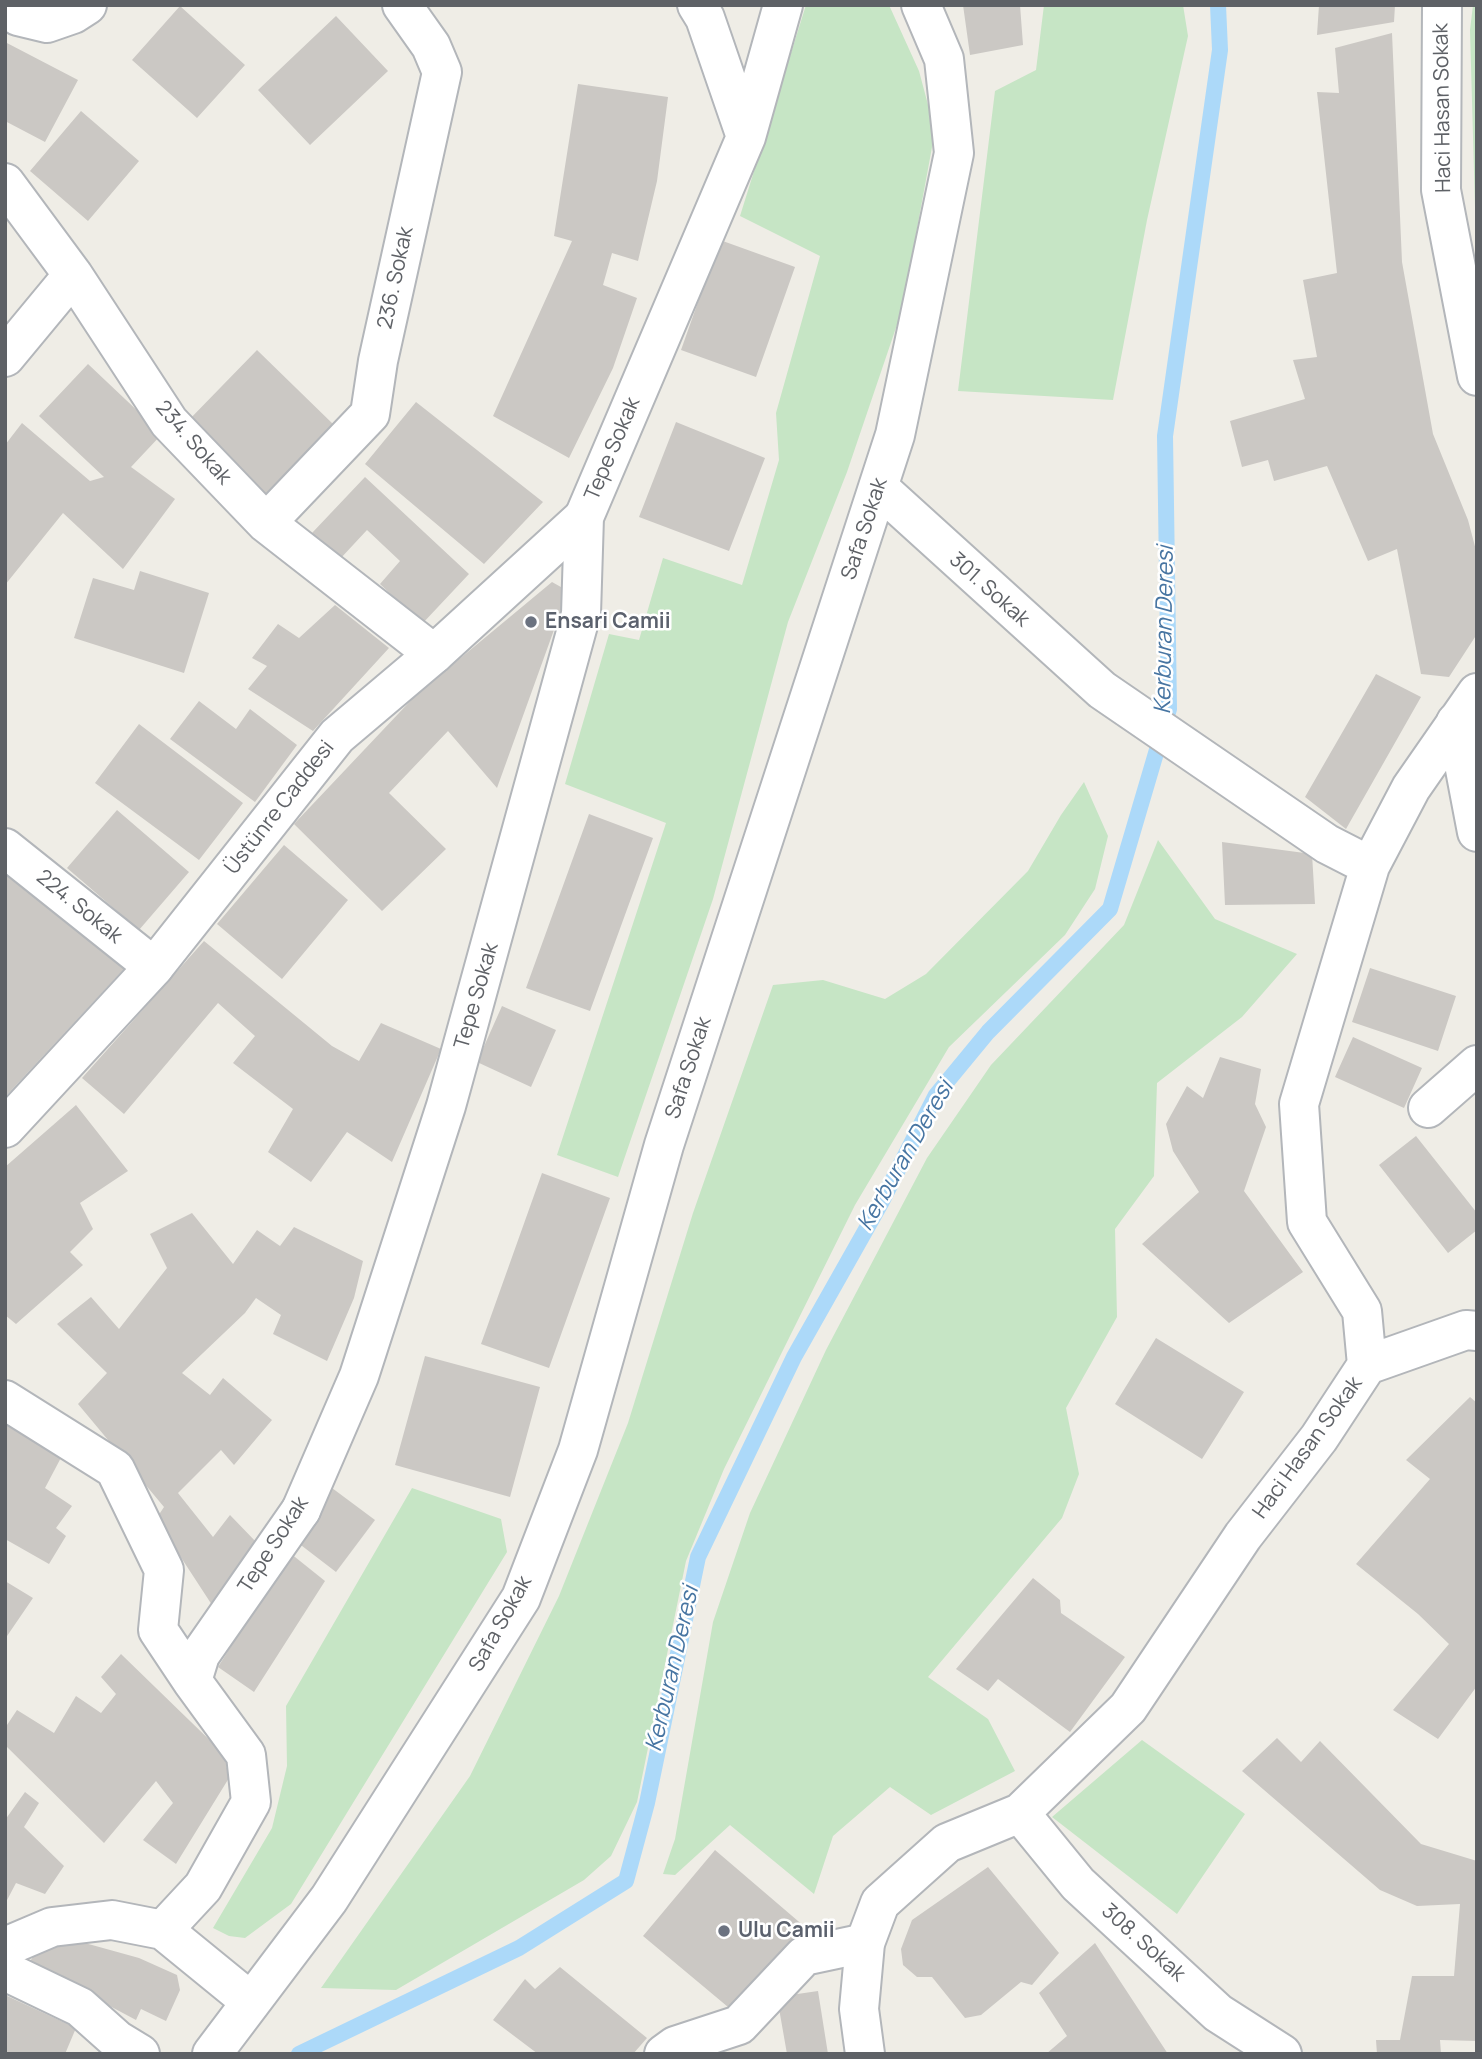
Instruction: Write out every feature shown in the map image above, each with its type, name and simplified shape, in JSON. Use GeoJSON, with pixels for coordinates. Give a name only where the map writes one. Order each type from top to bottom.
{"type":"FeatureCollection","features":[{"type":"Feature","properties":{"kind":"street"},"geometry":{"type":"LineString","coordinates":[[5,6],[18,16],[47,23],[73,14],[88,5]]}},
{"type":"Feature","properties":{"kind":"street","name":"236. Sokak"},"geometry":{"type":"LineString","coordinates":[[266,523],[370,414],[378,361],[442,72],[431,46],[402,5]]}},
{"type":"Feature","properties":{"kind":"street"},"geometry":{"type":"LineString","coordinates":[[697,5],[705,18],[746,137]]}},
{"type":"Feature","properties":{"kind":"street","name":"Tepe Sokak"},"geometry":{"type":"LineString","coordinates":[[192,1681],[200,1655],[301,1510],[359,1376],[446,1106],[581,614],[584,517],[746,137],[783,5]]}},
{"type":"Feature","properties":{"kind":"street","name":"Safa Sokak"},"geometry":{"type":"LineString","coordinates":[[212,2054],[329,1899],[521,1598],[578,1450],[664,1145],[895,435],[954,153],[944,59],[921,5]]}},
{"type":"Feature","properties":{"kind":"street","name":"Haci Hasan Sokak"},"geometry":{"type":"LineString","coordinates":[[1442,5],[1441,190],[1477,376]]}},
{"type":"Feature","properties":{"kind":"street","name":"234. Sokak"},"geometry":{"type":"LineString","coordinates":[[5,183],[73,275],[169,422],[266,523],[434,654]]}},
{"type":"Feature","properties":{"kind":"street"},"geometry":{"type":"LineString","coordinates":[[5,357],[73,275]]}},
{"type":"Feature","properties":{"kind":"street","name":"301. Sokak"},"geometry":{"type":"LineString","coordinates":[[878,487],[1101,691],[1327,844],[1370,866]]}},
{"type":"Feature","properties":{"kind":"street","name":"Üstünre Caddesi"},"geometry":{"type":"LineString","coordinates":[[5,1128],[153,967],[337,736],[434,654],[584,517]]}},
{"type":"Feature","properties":{"kind":"street"},"geometry":{"type":"LineString","coordinates":[[1466,707],[1477,832]]}},
{"type":"Feature","properties":{"kind":"street","name":"Haci Hasan Sokak"},"geometry":{"type":"LineString","coordinates":[[865,2054],[859,2009],[865,1943],[880,1903],[947,1843],[1020,1813],[1128,1708],[1244,1536],[1319,1438],[1367,1365],[1362,1311],[1307,1222],[1299,1104],[1370,866],[1411,788],[1466,707]]}},
{"type":"Feature","properties":{"kind":"street","name":"224. Sokak"},"geometry":{"type":"LineString","coordinates":[[5,848],[153,967]]}},
{"type":"Feature","properties":{"kind":"street"},"geometry":{"type":"LineString","coordinates":[[1428,1108],[1477,1065]]}},
{"type":"Feature","properties":{"kind":"street"},"geometry":{"type":"LineString","coordinates":[[1367,1365],[1466,1330],[1477,1331]]}},
{"type":"Feature","properties":{"kind":"street"},"geometry":{"type":"LineString","coordinates":[[5,1399],[116,1468],[164,1570],[158,1630],[246,1755],[251,1802],[203,1887],[163,1930]]}},
{"type":"Feature","properties":{"kind":"street","name":"308. Sokak"},"geometry":{"type":"LineString","coordinates":[[1020,1813],[1077,1884],[1218,2013],[1282,2054]]}},
{"type":"Feature","properties":{"kind":"street"},"geometry":{"type":"LineString","coordinates":[[5,1947],[51,1927],[100,1921],[112,1920],[163,1930],[250,2001]]}},
{"type":"Feature","properties":{"kind":"street"},"geometry":{"type":"LineString","coordinates":[[664,2054],[675,2046],[740,2025],[804,1956],[865,1943]]}},
{"type":"Feature","properties":{"kind":"street"},"geometry":{"type":"LineString","coordinates":[[5,1971],[80,2007],[117,2040],[139,2054]]}},
{"type":"Feature","properties":{"kind":"green space"},"geometry":{"type":"Polygon","coordinates":[[[806,5],[889,5],[919,71],[935,131],[902,310],[847,472],[788,622],[713,899],[618,1177],[557,1155],[666,823],[565,784],[609,634],[639,640],[663,558],[742,585],[779,460],[776,413],[820,256],[740,216],[806,5]]]}},
{"type":"Feature","properties":{"kind":"green space"},"geometry":{"type":"Polygon","coordinates":[[[1044,5],[1183,5],[1188,36],[1147,220],[1113,400],[958,391],[995,91],[1036,70],[1044,5]]]}},
{"type":"Feature","properties":{"kind":"green space"},"geometry":{"type":"Polygon","coordinates":[[[1473,5],[1477,5],[1476,243],[1470,30],[1473,5]]]}},
{"type":"Feature","properties":{"kind":"green space"},"geometry":{"type":"Polygon","coordinates":[[[1084,782],[1108,836],[1095,889],[1065,935],[949,1047],[855,1205],[724,1469],[686,1561],[637,1802],[611,1856],[584,1880],[396,1990],[321,1988],[470,1776],[559,1596],[628,1423],[693,1213],[773,985],[823,980],[885,999],[926,974],[1028,871],[1084,782]]]}},
{"type":"Feature","properties":{"kind":"green space"},"geometry":{"type":"Polygon","coordinates":[[[1158,840],[1215,919],[1297,954],[1242,1017],[1157,1083],[1154,1176],[1115,1229],[1117,1317],[1066,1408],[1079,1474],[1062,1518],[928,1677],[988,1719],[1015,1771],[931,1815],[890,1787],[833,1836],[814,1894],[730,1825],[675,1875],[663,1874],[675,1839],[713,1622],[750,1513],[826,1350],[927,1158],[991,1065],[1124,925],[1158,840]]]}},
{"type":"Feature","properties":{"kind":"green space"},"geometry":{"type":"Polygon","coordinates":[[[412,1488],[501,1519],[507,1552],[291,1904],[245,1938],[229,1936],[213,1928],[272,1828],[287,1766],[286,1706],[412,1488]]]}},
{"type":"Feature","properties":{"kind":"green space"},"geometry":{"type":"Polygon","coordinates":[[[1142,1740],[1245,1814],[1177,1914],[1052,1817],[1142,1740]]]}},
{"type":"Feature","properties":{"kind":"building"},"geometry":{"type":"Polygon","coordinates":[[[963,5],[1020,5],[1023,45],[970,55],[963,5]]]}},
{"type":"Feature","properties":{"kind":"building"},"geometry":{"type":"Polygon","coordinates":[[[1319,5],[1395,5],[1394,22],[1317,35],[1319,5]]]}},
{"type":"Feature","properties":{"kind":"building"},"geometry":{"type":"Polygon","coordinates":[[[180,6],[245,65],[197,118],[132,60],[180,6]]]}},
{"type":"Feature","properties":{"kind":"building"},"geometry":{"type":"Polygon","coordinates":[[[336,16],[388,71],[310,145],[258,90],[336,16]]]}},
{"type":"Feature","properties":{"kind":"building"},"geometry":{"type":"Polygon","coordinates":[[[1392,33],[1402,262],[1433,434],[1468,520],[1477,554],[1477,634],[1449,677],[1421,674],[1397,549],[1368,561],[1327,466],[1274,481],[1268,460],[1242,467],[1230,421],[1305,399],[1293,360],[1317,357],[1303,280],[1337,273],[1317,92],[1339,93],[1335,48],[1392,33]]]}},
{"type":"Feature","properties":{"kind":"building"},"geometry":{"type":"Polygon","coordinates":[[[5,42],[78,80],[45,142],[5,121],[5,42]]]}},
{"type":"Feature","properties":{"kind":"building"},"geometry":{"type":"Polygon","coordinates":[[[578,84],[668,97],[657,181],[638,261],[612,253],[603,285],[637,298],[613,368],[569,458],[493,416],[572,241],[554,236],[578,84]]]}},
{"type":"Feature","properties":{"kind":"building"},"geometry":{"type":"Polygon","coordinates":[[[81,111],[139,161],[88,221],[30,171],[81,111]]]}},
{"type":"Feature","properties":{"kind":"building"},"geometry":{"type":"Polygon","coordinates":[[[720,240],[795,267],[756,377],[681,350],[720,240]]]}},
{"type":"Feature","properties":{"kind":"building"},"geometry":{"type":"Polygon","coordinates":[[[257,350],[334,425],[261,498],[185,424],[257,350]]]}},
{"type":"Feature","properties":{"kind":"building"},"geometry":{"type":"Polygon","coordinates":[[[88,364],[162,434],[131,467],[175,499],[123,569],[63,513],[5,585],[5,445],[22,423],[90,481],[104,477],[39,416],[88,364]]]}},
{"type":"Feature","properties":{"kind":"building"},"geometry":{"type":"Polygon","coordinates":[[[416,402],[543,502],[484,564],[365,464],[416,402]]]}},
{"type":"Feature","properties":{"kind":"building"},"geometry":{"type":"Polygon","coordinates":[[[676,422],[765,458],[729,551],[639,517],[676,422]]]}},
{"type":"Feature","properties":{"kind":"building"},"geometry":{"type":"Polygon","coordinates":[[[365,477],[469,574],[422,624],[380,584],[400,561],[367,530],[340,559],[312,533],[365,477]]]}},
{"type":"Feature","properties":{"kind":"building"},"geometry":{"type":"Polygon","coordinates":[[[140,571],[209,593],[184,673],[74,638],[93,578],[134,590],[140,571]]]}},
{"type":"Feature","properties":{"kind":"building"},"geometry":{"type":"Polygon","coordinates":[[[552,582],[568,591],[497,788],[448,731],[389,793],[446,849],[382,911],[294,824],[416,695],[552,582]]]}},
{"type":"Feature","properties":{"kind":"building"},"geometry":{"type":"Polygon","coordinates":[[[335,605],[389,648],[313,731],[248,689],[267,666],[252,658],[278,624],[299,638],[335,605]]]}},
{"type":"Feature","properties":{"kind":"building"},"geometry":{"type":"Polygon","coordinates":[[[1376,674],[1421,697],[1346,829],[1305,797],[1376,674]]]}},
{"type":"Feature","properties":{"kind":"building"},"geometry":{"type":"Polygon","coordinates":[[[199,701],[236,729],[250,709],[297,745],[255,802],[170,739],[199,701]]]}},
{"type":"Feature","properties":{"kind":"building"},"geometry":{"type":"Polygon","coordinates":[[[139,724],[243,803],[199,860],[95,783],[139,724]]]}},
{"type":"Feature","properties":{"kind":"building"},"geometry":{"type":"Polygon","coordinates":[[[117,810],[189,872],[139,930],[67,868],[117,810]]]}},
{"type":"Feature","properties":{"kind":"building"},"geometry":{"type":"Polygon","coordinates":[[[589,814],[653,838],[590,1011],[526,988],[589,814]]]}},
{"type":"Feature","properties":{"kind":"building"},"geometry":{"type":"Polygon","coordinates":[[[1222,842],[1312,854],[1315,904],[1225,905],[1222,842]]]}},
{"type":"Feature","properties":{"kind":"building"},"geometry":{"type":"Polygon","coordinates":[[[284,845],[348,900],[282,979],[217,924],[284,845]]]}},
{"type":"Feature","properties":{"kind":"building"},"geometry":{"type":"Polygon","coordinates":[[[5,869],[124,969],[5,1097],[5,869]]]}},
{"type":"Feature","properties":{"kind":"building"},"geometry":{"type":"Polygon","coordinates":[[[204,941],[332,1046],[359,1061],[381,1023],[441,1049],[392,1162],[347,1132],[311,1182],[268,1152],[293,1109],[233,1063],[255,1036],[218,1003],[124,1114],[82,1078],[204,941]]]}},
{"type":"Feature","properties":{"kind":"building"},"geometry":{"type":"Polygon","coordinates":[[[1370,968],[1456,996],[1438,1051],[1352,1022],[1370,968]]]}},
{"type":"Feature","properties":{"kind":"building"},"geometry":{"type":"Polygon","coordinates":[[[502,1006],[556,1030],[531,1087],[477,1062],[502,1006]]]}},
{"type":"Feature","properties":{"kind":"building"},"geometry":{"type":"Polygon","coordinates":[[[1353,1037],[1422,1068],[1404,1108],[1335,1077],[1353,1037]]]}},
{"type":"Feature","properties":{"kind":"building"},"geometry":{"type":"Polygon","coordinates":[[[1220,1057],[1261,1069],[1255,1104],[1266,1127],[1244,1191],[1303,1272],[1229,1323],[1142,1244],[1199,1192],[1173,1151],[1166,1124],[1187,1086],[1203,1098],[1220,1057]]]}},
{"type":"Feature","properties":{"kind":"building"},"geometry":{"type":"Polygon","coordinates":[[[76,1105],[128,1171],[80,1203],[93,1229],[70,1252],[83,1265],[16,1324],[5,1315],[5,1167],[76,1105]]]}},
{"type":"Feature","properties":{"kind":"building"},"geometry":{"type":"Polygon","coordinates":[[[1416,1136],[1477,1213],[1477,1230],[1448,1253],[1379,1165],[1416,1136]]]}},
{"type":"Feature","properties":{"kind":"building"},"geometry":{"type":"Polygon","coordinates":[[[542,1173],[610,1198],[549,1368],[481,1344],[542,1173]]]}},
{"type":"Feature","properties":{"kind":"building"},"geometry":{"type":"Polygon","coordinates":[[[192,1213],[233,1264],[257,1230],[280,1246],[294,1227],[363,1261],[354,1298],[327,1361],[273,1334],[281,1315],[256,1298],[245,1313],[182,1373],[210,1395],[223,1378],[272,1420],[234,1465],[221,1450],[178,1493],[213,1537],[230,1515],[258,1544],[212,1605],[156,1519],[164,1507],[78,1404],[107,1373],[57,1324],[91,1297],[119,1329],[167,1268],[150,1234],[192,1213]]]}},
{"type":"Feature","properties":{"kind":"building"},"geometry":{"type":"Polygon","coordinates":[[[1156,1338],[1244,1392],[1202,1459],[1115,1404],[1156,1338]]]}},
{"type":"Feature","properties":{"kind":"building"},"geometry":{"type":"Polygon","coordinates":[[[425,1356],[540,1387],[510,1497],[395,1465],[425,1356]]]}},
{"type":"Feature","properties":{"kind":"building"},"geometry":{"type":"Polygon","coordinates":[[[1470,1397],[1477,1403],[1477,1686],[1438,1739],[1393,1710],[1449,1644],[1418,1614],[1356,1564],[1430,1479],[1406,1460],[1470,1397]]]}},
{"type":"Feature","properties":{"kind":"building"},"geometry":{"type":"Polygon","coordinates":[[[5,1418],[64,1452],[45,1488],[72,1506],[56,1528],[66,1536],[49,1564],[5,1539],[5,1418]]]}},
{"type":"Feature","properties":{"kind":"building"},"geometry":{"type":"Polygon","coordinates":[[[332,1488],[375,1520],[336,1572],[293,1539],[332,1488]]]}},
{"type":"Feature","properties":{"kind":"building"},"geometry":{"type":"Polygon","coordinates":[[[290,1553],[325,1581],[254,1692],[218,1667],[290,1553]]]}},
{"type":"Feature","properties":{"kind":"building"},"geometry":{"type":"Polygon","coordinates":[[[1033,1578],[1060,1600],[1061,1613],[1125,1657],[1070,1732],[998,1679],[988,1691],[956,1669],[1033,1578]]]}},
{"type":"Feature","properties":{"kind":"building"},"geometry":{"type":"Polygon","coordinates":[[[5,1581],[33,1598],[5,1639],[5,1581]]]}},
{"type":"Feature","properties":{"kind":"building"},"geometry":{"type":"Polygon","coordinates":[[[121,1654],[224,1754],[229,1778],[176,1864],[143,1840],[173,1803],[156,1781],[104,1843],[5,1745],[5,1728],[17,1710],[54,1733],[76,1696],[101,1713],[116,1694],[101,1677],[121,1654]]]}},
{"type":"Feature","properties":{"kind":"building"},"geometry":{"type":"Polygon","coordinates":[[[1277,1738],[1301,1762],[1320,1741],[1421,1844],[1477,1861],[1477,2041],[1440,2040],[1441,2054],[1377,2054],[1376,2040],[1400,2040],[1412,1976],[1454,1976],[1460,1904],[1417,1906],[1380,1890],[1242,1771],[1277,1738]]]}},
{"type":"Feature","properties":{"kind":"building"},"geometry":{"type":"Polygon","coordinates":[[[25,1792],[39,1803],[24,1827],[64,1866],[45,1894],[16,1883],[5,1904],[5,1820],[25,1792]]]}},
{"type":"Feature","properties":{"kind":"building","name":"Ulu Camii"},"geometry":{"type":"Polygon","coordinates":[[[715,1850],[805,1927],[734,2012],[643,1936],[715,1850]]]}},
{"type":"Feature","properties":{"kind":"building"},"geometry":{"type":"Polygon","coordinates":[[[988,1867],[1059,1953],[1032,1985],[1021,1982],[981,2015],[965,2018],[932,1977],[917,1977],[903,1965],[901,1949],[912,1920],[988,1867]]]}},
{"type":"Feature","properties":{"kind":"building"},"geometry":{"type":"Polygon","coordinates":[[[74,1940],[139,1958],[177,1975],[180,1990],[166,2021],[141,2009],[136,2020],[29,1963],[40,1946],[74,1940]]]}},
{"type":"Feature","properties":{"kind":"building"},"geometry":{"type":"Polygon","coordinates":[[[1095,1943],[1168,2054],[1046,2054],[1067,2036],[1039,1993],[1095,1943]]]}},
{"type":"Feature","properties":{"kind":"building"},"geometry":{"type":"Polygon","coordinates":[[[560,1967],[647,2038],[633,2054],[538,2054],[493,2020],[525,1979],[535,1989],[560,1967]]]}},
{"type":"Feature","properties":{"kind":"building"},"geometry":{"type":"Polygon","coordinates":[[[818,1991],[828,2054],[787,2054],[777,1997],[818,1991]]]}},
{"type":"Feature","properties":{"kind":"building"},"geometry":{"type":"Polygon","coordinates":[[[5,1995],[76,2028],[65,2054],[5,2054],[5,1995]]]}},
{"type":"Feature","properties":{"kind":"waterway","name":"Kerburan Deresi"},"geometry":{"type":"LineString","coordinates":[[299,2054],[519,1948],[626,1881],[647,1803],[698,1557],[794,1357],[881,1203],[936,1095],[988,1032],[1110,909],[1169,709],[1165,436],[1220,50],[1218,5]]}},
{"type":"Feature","properties":{"kind":"place","name":"Ensari Camii"},"geometry":{"type":"Point","coordinates":[531,622]}},
{"type":"Feature","properties":{"kind":"place","name":"Ulu Camii"},"geometry":{"type":"Point","coordinates":[724,1931]}}]}
